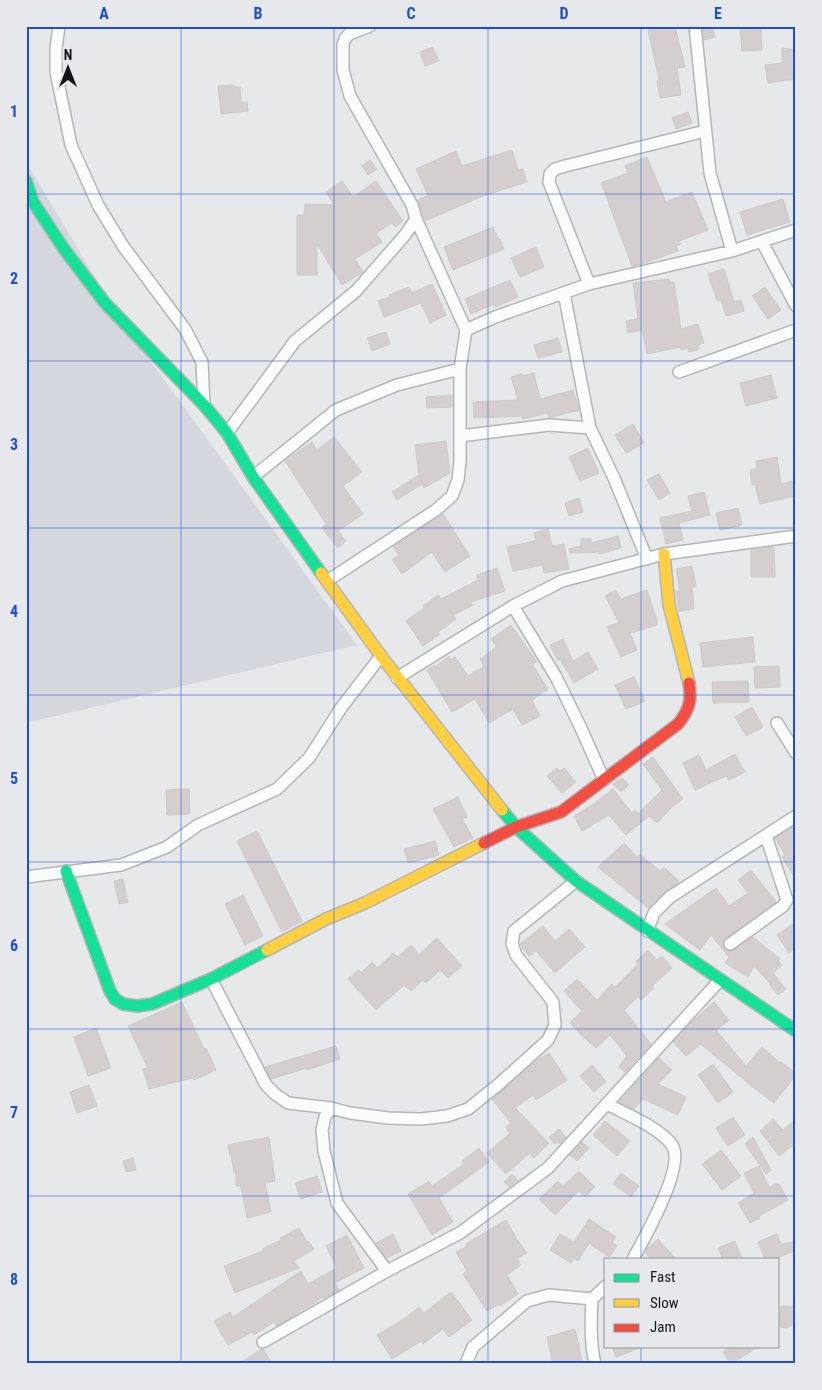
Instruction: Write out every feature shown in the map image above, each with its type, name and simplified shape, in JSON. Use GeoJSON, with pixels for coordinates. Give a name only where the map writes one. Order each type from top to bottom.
{"type":"FeatureCollection","features":[{"type":"Feature","properties":{"kind":"street"},"geometry":{"type":"LineString","coordinates":[[59,26],[56,72],[70,145],[98,205],[118,238],[185,328],[202,362],[204,405]]}},
{"type":"Feature","properties":{"kind":"street"},"geometry":{"type":"LineString","coordinates":[[327,581],[436,510],[452,496],[458,480],[460,461],[460,369],[466,330],[416,220],[412,205],[350,96],[343,70],[343,44],[345,39],[349,34],[370,26]]}},
{"type":"Feature","properties":{"kind":"street"},"geometry":{"type":"LineString","coordinates":[[695,26],[710,173],[732,251]]}},
{"type":"Feature","properties":{"kind":"street"},"geometry":{"type":"LineString","coordinates":[[589,284],[549,182],[550,174],[555,169],[565,166],[705,132]]}},
{"type":"Feature","properties":{"kind":"street"},"geometry":{"type":"LineString","coordinates":[[26,181],[33,202],[64,249],[105,303],[204,405],[227,433],[253,477],[397,678],[516,828],[576,881],[796,1031]]}},
{"type":"Feature","properties":{"kind":"street"},"geometry":{"type":"LineString","coordinates":[[227,433],[295,341],[356,291],[416,220]]}},
{"type":"Feature","properties":{"kind":"street"},"geometry":{"type":"LineString","coordinates":[[466,330],[495,317],[589,284],[732,251],[796,230]]}},
{"type":"Feature","properties":{"kind":"street"},"geometry":{"type":"LineString","coordinates":[[762,242],[796,306]]}},
{"type":"Feature","properties":{"kind":"street"},"geometry":{"type":"LineString","coordinates":[[564,293],[590,428],[614,478],[647,559]]}},
{"type":"Feature","properties":{"kind":"street"},"geometry":{"type":"LineString","coordinates":[[679,372],[796,330]]}},
{"type":"Feature","properties":{"kind":"street"},"geometry":{"type":"LineString","coordinates":[[253,477],[336,410],[397,385],[460,369]]}},
{"type":"Feature","properties":{"kind":"street"},"geometry":{"type":"LineString","coordinates":[[460,436],[549,425],[590,428]]}},
{"type":"Feature","properties":{"kind":"street"},"geometry":{"type":"LineString","coordinates":[[397,678],[512,606],[562,581],[664,554],[796,536]]}},
{"type":"Feature","properties":{"kind":"street"},"geometry":{"type":"LineString","coordinates":[[66,872],[110,991],[115,999],[123,1004],[137,1006],[152,1004],[211,979],[326,919],[365,903],[516,828],[561,812],[678,724],[689,707],[690,691],[680,641],[670,612],[664,554]]}},
{"type":"Feature","properties":{"kind":"street"},"geometry":{"type":"LineString","coordinates":[[512,606],[556,677],[604,780]]}},
{"type":"Feature","properties":{"kind":"street"},"geometry":{"type":"LineString","coordinates":[[26,877],[121,865],[167,847],[198,826],[277,789],[309,758],[341,708],[381,656]]}},
{"type":"Feature","properties":{"kind":"street"},"geometry":{"type":"LineString","coordinates":[[777,723],[796,753]]}},
{"type":"Feature","properties":{"kind":"street"},"geometry":{"type":"LineString","coordinates":[[647,930],[654,913],[670,897],[796,816]]}},
{"type":"Feature","properties":{"kind":"street"},"geometry":{"type":"LineString","coordinates":[[730,944],[783,906],[787,900],[766,836]]}},
{"type":"Feature","properties":{"kind":"street"},"geometry":{"type":"LineString","coordinates":[[211,979],[266,1085],[288,1103],[388,1118],[421,1119],[447,1116],[468,1109],[548,1040],[555,1025],[554,1002],[516,956],[512,944],[514,930],[576,881]]}},
{"type":"Feature","properties":{"kind":"street"},"geometry":{"type":"LineString","coordinates":[[263,1342],[387,1271],[460,1234],[548,1168],[720,980]]}},
{"type":"Feature","properties":{"kind":"street"},"geometry":{"type":"LineString","coordinates":[[607,1104],[662,1134],[674,1147],[675,1164],[656,1217],[634,1258]]}},
{"type":"Feature","properties":{"kind":"street"},"geometry":{"type":"LineString","coordinates":[[331,1108],[325,1117],[322,1130],[324,1151],[337,1202],[387,1271]]}},
{"type":"Feature","properties":{"kind":"street"},"geometry":{"type":"LineString","coordinates":[[596,1364],[593,1355],[592,1299],[604,1288]]}},
{"type":"Feature","properties":{"kind":"street"},"geometry":{"type":"LineString","coordinates":[[468,1364],[467,1361],[473,1347],[527,1301],[549,1295],[592,1299]]}},
{"type":"Feature","properties":{"kind":"shaded area"},"geometry":{"type":"Polygon","coordinates":[[[26,162],[120,319],[357,645],[26,723],[26,162]]]}},
{"type":"Feature","properties":{"kind":"building"},"geometry":{"type":"Polygon","coordinates":[[[675,26],[685,67],[677,68],[681,95],[660,98],[657,81],[659,80],[648,30],[675,26]]]}},
{"type":"Feature","properties":{"kind":"building"},"geometry":{"type":"Polygon","coordinates":[[[703,26],[712,26],[715,37],[704,40],[703,26]]]}},
{"type":"Feature","properties":{"kind":"building"},"geometry":{"type":"Polygon","coordinates":[[[761,26],[762,50],[742,51],[740,27],[761,26]]]}},
{"type":"Feature","properties":{"kind":"building"},"geometry":{"type":"Polygon","coordinates":[[[433,47],[439,61],[425,66],[420,52],[433,47]]]}},
{"type":"Feature","properties":{"kind":"building"},"geometry":{"type":"Polygon","coordinates":[[[782,48],[796,50],[796,79],[768,83],[765,65],[782,63],[782,48]]]}},
{"type":"Feature","properties":{"kind":"building"},"geometry":{"type":"Polygon","coordinates":[[[234,85],[234,87],[240,87],[241,103],[247,102],[248,111],[221,114],[218,86],[234,85]]]}},
{"type":"Feature","properties":{"kind":"building"},"geometry":{"type":"Polygon","coordinates":[[[688,112],[692,123],[676,129],[672,118],[688,112]]]}},
{"type":"Feature","properties":{"kind":"building"},"geometry":{"type":"Polygon","coordinates":[[[512,150],[518,170],[523,169],[527,182],[483,196],[425,221],[418,200],[428,195],[416,169],[456,151],[462,166],[512,150]]]}},
{"type":"Feature","properties":{"kind":"building"},"geometry":{"type":"Polygon","coordinates":[[[647,157],[666,202],[692,192],[708,230],[679,241],[681,244],[676,246],[678,251],[632,266],[601,183],[628,173],[625,166],[647,157]]]}},
{"type":"Feature","properties":{"kind":"building"},"geometry":{"type":"Polygon","coordinates":[[[370,160],[377,169],[368,175],[362,166],[370,160]]]}},
{"type":"Feature","properties":{"kind":"building"},"geometry":{"type":"Polygon","coordinates":[[[342,181],[353,197],[376,181],[403,221],[395,227],[392,223],[376,233],[382,242],[355,259],[363,272],[342,285],[317,244],[317,275],[297,275],[297,215],[304,215],[305,204],[334,205],[326,192],[342,181]]]}},
{"type":"Feature","properties":{"kind":"building"},"geometry":{"type":"Polygon","coordinates":[[[783,199],[790,222],[747,235],[740,212],[783,199]]]}},
{"type":"Feature","properties":{"kind":"building"},"geometry":{"type":"Polygon","coordinates":[[[493,227],[504,249],[453,270],[444,247],[493,227]]]}},
{"type":"Feature","properties":{"kind":"building"},"geometry":{"type":"Polygon","coordinates":[[[536,247],[544,267],[520,277],[511,258],[536,247]]]}},
{"type":"Feature","properties":{"kind":"building"},"geometry":{"type":"Polygon","coordinates":[[[724,269],[734,302],[741,300],[744,311],[726,316],[721,300],[717,301],[708,274],[724,269]]]}},
{"type":"Feature","properties":{"kind":"building"},"geometry":{"type":"Polygon","coordinates":[[[669,279],[670,283],[674,282],[681,329],[698,324],[704,343],[698,345],[699,349],[689,352],[688,348],[681,350],[680,347],[647,354],[642,330],[628,333],[626,321],[638,319],[633,283],[669,279]]]}},
{"type":"Feature","properties":{"kind":"building"},"geometry":{"type":"Polygon","coordinates":[[[510,280],[518,297],[495,307],[494,304],[471,314],[465,299],[510,280]]]}},
{"type":"Feature","properties":{"kind":"building"},"geometry":{"type":"Polygon","coordinates":[[[432,284],[446,315],[430,323],[421,303],[384,317],[378,301],[409,287],[412,293],[432,284]]]}},
{"type":"Feature","properties":{"kind":"building"},"geometry":{"type":"Polygon","coordinates":[[[765,287],[781,310],[768,319],[752,296],[765,287]]]}},
{"type":"Feature","properties":{"kind":"building"},"geometry":{"type":"Polygon","coordinates":[[[386,332],[390,344],[372,351],[367,338],[386,332]]]}},
{"type":"Feature","properties":{"kind":"building"},"geometry":{"type":"Polygon","coordinates":[[[558,338],[562,352],[538,358],[534,345],[558,338]]]}},
{"type":"Feature","properties":{"kind":"building"},"geometry":{"type":"Polygon","coordinates":[[[534,373],[540,399],[573,390],[579,410],[549,418],[547,413],[523,419],[522,416],[474,418],[473,402],[518,400],[511,377],[534,373]]]}},
{"type":"Feature","properties":{"kind":"building"},"geometry":{"type":"Polygon","coordinates":[[[771,375],[777,398],[746,406],[740,383],[771,375]]]}},
{"type":"Feature","properties":{"kind":"building"},"geometry":{"type":"Polygon","coordinates":[[[452,395],[452,407],[427,408],[426,397],[452,395]]]}},
{"type":"Feature","properties":{"kind":"building"},"geometry":{"type":"Polygon","coordinates":[[[633,424],[644,443],[626,453],[615,435],[633,424]]]}},
{"type":"Feature","properties":{"kind":"building"},"geometry":{"type":"Polygon","coordinates":[[[334,437],[362,472],[343,486],[363,514],[338,531],[346,541],[338,548],[322,528],[326,524],[285,461],[312,442],[317,450],[334,437]]]}},
{"type":"Feature","properties":{"kind":"building"},"geometry":{"type":"Polygon","coordinates":[[[446,441],[450,473],[424,488],[422,484],[397,500],[392,492],[419,475],[415,445],[446,441]]]}},
{"type":"Feature","properties":{"kind":"building"},"geometry":{"type":"Polygon","coordinates":[[[588,448],[599,473],[580,481],[569,457],[588,448]]]}},
{"type":"Feature","properties":{"kind":"building"},"geometry":{"type":"Polygon","coordinates":[[[777,457],[781,484],[792,481],[795,496],[760,504],[755,484],[752,485],[750,470],[757,469],[756,461],[777,457]]]}},
{"type":"Feature","properties":{"kind":"building"},"geometry":{"type":"Polygon","coordinates":[[[659,474],[670,493],[659,500],[647,480],[659,474]]]}},
{"type":"Feature","properties":{"kind":"building"},"geometry":{"type":"Polygon","coordinates":[[[704,492],[710,515],[679,523],[683,540],[666,544],[660,518],[692,511],[688,496],[704,492]]]}},
{"type":"Feature","properties":{"kind":"building"},"geometry":{"type":"Polygon","coordinates":[[[579,498],[583,512],[569,516],[565,503],[579,498]]]}},
{"type":"Feature","properties":{"kind":"building"},"geometry":{"type":"Polygon","coordinates":[[[738,508],[742,525],[720,530],[716,513],[738,508]]]}},
{"type":"Feature","properties":{"kind":"building"},"geometry":{"type":"Polygon","coordinates":[[[443,514],[470,556],[445,572],[432,552],[402,574],[392,560],[399,555],[393,547],[443,514]]]}},
{"type":"Feature","properties":{"kind":"building"},"geometry":{"type":"Polygon","coordinates":[[[548,529],[552,546],[564,544],[569,569],[544,573],[542,565],[513,571],[507,547],[536,541],[534,533],[548,529]]]}},
{"type":"Feature","properties":{"kind":"building"},"geometry":{"type":"Polygon","coordinates":[[[618,536],[621,548],[599,554],[599,552],[570,553],[569,549],[581,546],[581,539],[591,539],[591,543],[618,536]]]}},
{"type":"Feature","properties":{"kind":"building"},"geometry":{"type":"Polygon","coordinates":[[[774,547],[775,577],[751,577],[751,550],[774,547]]]}},
{"type":"Feature","properties":{"kind":"building"},"geometry":{"type":"Polygon","coordinates":[[[692,566],[696,586],[692,587],[694,609],[679,611],[676,591],[680,591],[676,569],[692,566]]]}},
{"type":"Feature","properties":{"kind":"building"},"geometry":{"type":"Polygon","coordinates":[[[497,568],[505,591],[471,602],[473,605],[453,615],[456,619],[423,646],[406,621],[438,595],[441,599],[478,580],[477,575],[497,568]]]}},
{"type":"Feature","properties":{"kind":"building"},"geometry":{"type":"Polygon","coordinates":[[[616,590],[621,599],[647,590],[657,621],[657,625],[630,633],[637,650],[621,657],[607,627],[619,622],[605,596],[616,590]]]}},
{"type":"Feature","properties":{"kind":"building"},"geometry":{"type":"Polygon","coordinates":[[[511,625],[537,662],[532,664],[548,689],[532,700],[540,716],[522,725],[513,709],[489,723],[475,699],[452,712],[427,670],[449,656],[451,660],[455,657],[468,676],[484,666],[480,659],[497,647],[491,639],[511,625]]]}},
{"type":"Feature","properties":{"kind":"building"},"geometry":{"type":"Polygon","coordinates":[[[753,637],[755,662],[703,667],[700,643],[753,637]]]}},
{"type":"Feature","properties":{"kind":"building"},"geometry":{"type":"Polygon","coordinates":[[[563,639],[573,661],[588,652],[598,669],[574,683],[560,659],[558,661],[550,645],[563,639]]]}},
{"type":"Feature","properties":{"kind":"building"},"geometry":{"type":"Polygon","coordinates":[[[779,666],[780,687],[755,688],[754,667],[779,666]]]}},
{"type":"Feature","properties":{"kind":"building"},"geometry":{"type":"Polygon","coordinates":[[[634,677],[645,701],[626,709],[615,685],[634,677]]]}},
{"type":"Feature","properties":{"kind":"building"},"geometry":{"type":"Polygon","coordinates":[[[748,681],[749,702],[713,703],[712,682],[748,681]]]}},
{"type":"Feature","properties":{"kind":"building"},"geometry":{"type":"Polygon","coordinates":[[[752,707],[763,727],[746,736],[735,717],[752,707]]]}},
{"type":"Feature","properties":{"kind":"building"},"geometry":{"type":"Polygon","coordinates":[[[735,754],[745,772],[729,780],[726,776],[695,790],[683,763],[699,755],[706,770],[735,754]]]}},
{"type":"Feature","properties":{"kind":"building"},"geometry":{"type":"Polygon","coordinates":[[[653,757],[683,799],[673,806],[657,823],[649,816],[626,835],[609,815],[582,831],[574,816],[613,789],[632,813],[635,810],[638,814],[662,790],[643,764],[653,757]]]}},
{"type":"Feature","properties":{"kind":"building"},"geometry":{"type":"Polygon","coordinates":[[[557,768],[560,771],[564,768],[576,782],[562,793],[547,776],[557,768]]]}},
{"type":"Feature","properties":{"kind":"building"},"geometry":{"type":"Polygon","coordinates":[[[622,778],[629,785],[621,792],[613,784],[622,778]]]}},
{"type":"Feature","properties":{"kind":"building"},"geometry":{"type":"Polygon","coordinates":[[[189,789],[190,814],[167,815],[166,790],[189,789]]]}},
{"type":"Feature","properties":{"kind":"building"},"geometry":{"type":"Polygon","coordinates":[[[458,797],[467,817],[462,819],[473,838],[454,847],[433,809],[458,797]]]}},
{"type":"Feature","properties":{"kind":"building"},"geometry":{"type":"Polygon","coordinates":[[[796,825],[796,880],[782,857],[785,855],[775,838],[796,825]]]}},
{"type":"Feature","properties":{"kind":"building"},"geometry":{"type":"Polygon","coordinates":[[[257,831],[302,921],[282,932],[237,841],[257,831]]]}},
{"type":"Feature","properties":{"kind":"building"},"geometry":{"type":"Polygon","coordinates":[[[435,841],[439,855],[408,863],[404,849],[435,841]]]}},
{"type":"Feature","properties":{"kind":"building"},"geometry":{"type":"Polygon","coordinates":[[[624,843],[637,857],[640,854],[660,871],[664,867],[679,881],[648,908],[598,867],[624,843]]]}},
{"type":"Feature","properties":{"kind":"building"},"geometry":{"type":"Polygon","coordinates":[[[751,870],[776,902],[726,938],[723,941],[723,945],[726,951],[731,951],[753,937],[780,959],[778,960],[782,965],[773,973],[786,989],[778,995],[754,966],[748,977],[725,963],[729,957],[711,935],[700,950],[665,924],[716,888],[729,906],[748,893],[738,880],[751,870]]]}},
{"type":"Feature","properties":{"kind":"building"},"geometry":{"type":"Polygon","coordinates":[[[123,879],[128,902],[119,904],[114,881],[123,879]]]}},
{"type":"Feature","properties":{"kind":"building"},"geometry":{"type":"Polygon","coordinates":[[[243,895],[263,936],[245,945],[225,904],[243,895]]]}},
{"type":"Feature","properties":{"kind":"building"},"geometry":{"type":"Polygon","coordinates":[[[796,922],[796,948],[789,953],[777,935],[796,922]]]}},
{"type":"Feature","properties":{"kind":"building"},"geometry":{"type":"Polygon","coordinates":[[[543,926],[555,941],[569,929],[585,947],[555,973],[536,951],[529,956],[520,944],[543,926]]]}},
{"type":"Feature","properties":{"kind":"building"},"geometry":{"type":"Polygon","coordinates":[[[437,938],[462,966],[448,978],[440,970],[426,983],[423,980],[411,991],[404,985],[376,1010],[348,979],[359,970],[361,973],[372,962],[378,968],[393,953],[398,957],[411,945],[419,954],[437,938]]]}},
{"type":"Feature","properties":{"kind":"building"},"geometry":{"type":"Polygon","coordinates":[[[648,950],[657,960],[662,956],[672,968],[652,986],[654,988],[641,1000],[638,997],[624,1010],[651,1044],[625,1072],[619,1067],[627,1056],[610,1035],[596,1048],[570,1023],[582,1011],[564,991],[577,979],[597,1000],[612,984],[615,987],[638,964],[636,961],[648,950]]]}},
{"type":"Feature","properties":{"kind":"building"},"geometry":{"type":"Polygon","coordinates":[[[182,1002],[216,1070],[194,1080],[192,1078],[149,1089],[143,1069],[148,1068],[128,1026],[182,1002]]]}},
{"type":"Feature","properties":{"kind":"building"},"geometry":{"type":"Polygon","coordinates":[[[714,1002],[729,1020],[716,1030],[746,1066],[762,1047],[780,1063],[796,1073],[774,1103],[701,1044],[686,1056],[673,1042],[714,1002]]]}},
{"type":"Feature","properties":{"kind":"building"},"geometry":{"type":"Polygon","coordinates":[[[96,1028],[111,1068],[88,1076],[74,1037],[96,1028]]]}},
{"type":"Feature","properties":{"kind":"building"},"geometry":{"type":"Polygon","coordinates":[[[336,1046],[340,1059],[307,1070],[307,1068],[271,1079],[265,1067],[336,1046]]]}},
{"type":"Feature","properties":{"kind":"building"},"geometry":{"type":"Polygon","coordinates":[[[549,1053],[567,1080],[536,1100],[533,1095],[515,1108],[549,1143],[534,1158],[530,1153],[506,1174],[487,1153],[510,1133],[506,1128],[511,1123],[492,1099],[535,1062],[549,1053]]]}},
{"type":"Feature","properties":{"kind":"building"},"geometry":{"type":"Polygon","coordinates":[[[659,1058],[672,1070],[658,1084],[686,1097],[678,1115],[643,1099],[634,1109],[619,1102],[659,1058]]]}},
{"type":"Feature","properties":{"kind":"building"},"geometry":{"type":"Polygon","coordinates":[[[713,1064],[733,1092],[718,1103],[698,1075],[713,1064]]]}},
{"type":"Feature","properties":{"kind":"building"},"geometry":{"type":"Polygon","coordinates":[[[592,1065],[606,1081],[594,1092],[580,1076],[592,1065]]]}},
{"type":"Feature","properties":{"kind":"building"},"geometry":{"type":"Polygon","coordinates":[[[89,1085],[97,1106],[77,1113],[70,1092],[89,1085]]]}},
{"type":"Feature","properties":{"kind":"building"},"geometry":{"type":"Polygon","coordinates":[[[733,1117],[745,1135],[728,1146],[716,1128],[733,1117]]]}},
{"type":"Feature","properties":{"kind":"building"},"geometry":{"type":"Polygon","coordinates":[[[773,1119],[783,1130],[796,1119],[796,1143],[779,1156],[760,1131],[773,1119]]]}},
{"type":"Feature","properties":{"kind":"building"},"geometry":{"type":"Polygon","coordinates":[[[605,1121],[630,1141],[617,1156],[593,1135],[605,1121]]]}},
{"type":"Feature","properties":{"kind":"building"},"geometry":{"type":"Polygon","coordinates":[[[559,1129],[566,1137],[560,1144],[557,1142],[555,1144],[549,1137],[559,1129]]]}},
{"type":"Feature","properties":{"kind":"building"},"geometry":{"type":"Polygon","coordinates":[[[269,1137],[275,1181],[265,1183],[271,1212],[247,1218],[241,1186],[236,1186],[236,1172],[234,1173],[228,1145],[269,1137]]]}},
{"type":"Feature","properties":{"kind":"building"},"geometry":{"type":"Polygon","coordinates":[[[753,1137],[771,1170],[766,1174],[745,1144],[753,1137]]]}},
{"type":"Feature","properties":{"kind":"building"},"geometry":{"type":"Polygon","coordinates":[[[582,1142],[589,1148],[577,1161],[570,1155],[582,1142]]]}},
{"type":"Feature","properties":{"kind":"building"},"geometry":{"type":"Polygon","coordinates":[[[479,1148],[489,1162],[439,1198],[453,1222],[432,1235],[408,1194],[429,1181],[432,1186],[464,1164],[462,1161],[479,1148]]]}},
{"type":"Feature","properties":{"kind":"building"},"geometry":{"type":"Polygon","coordinates":[[[721,1150],[741,1176],[722,1190],[702,1164],[721,1150]]]}},
{"type":"Feature","properties":{"kind":"building"},"geometry":{"type":"Polygon","coordinates":[[[133,1158],[136,1170],[126,1172],[123,1161],[133,1158]]]}},
{"type":"Feature","properties":{"kind":"building"},"geometry":{"type":"Polygon","coordinates":[[[759,1166],[769,1187],[779,1184],[788,1200],[750,1223],[738,1203],[754,1193],[744,1173],[759,1166]]]}},
{"type":"Feature","properties":{"kind":"building"},"geometry":{"type":"Polygon","coordinates":[[[579,1171],[595,1187],[585,1197],[579,1191],[555,1215],[539,1199],[558,1181],[563,1186],[579,1171]]]}},
{"type":"Feature","properties":{"kind":"building"},"geometry":{"type":"Polygon","coordinates":[[[621,1173],[639,1186],[631,1197],[613,1184],[621,1173]]]}},
{"type":"Feature","properties":{"kind":"building"},"geometry":{"type":"Polygon","coordinates":[[[512,1174],[518,1180],[509,1187],[504,1182],[512,1174]]]}},
{"type":"Feature","properties":{"kind":"building"},"geometry":{"type":"Polygon","coordinates":[[[317,1176],[322,1192],[301,1199],[295,1183],[317,1176]]]}},
{"type":"Feature","properties":{"kind":"building"},"geometry":{"type":"Polygon","coordinates":[[[589,1219],[616,1237],[612,1242],[617,1246],[609,1257],[589,1243],[578,1261],[574,1258],[571,1263],[550,1250],[560,1234],[574,1242],[589,1219]]]}},
{"type":"Feature","properties":{"kind":"building"},"geometry":{"type":"Polygon","coordinates":[[[506,1220],[527,1253],[517,1259],[521,1265],[507,1275],[518,1294],[500,1306],[499,1304],[487,1311],[463,1274],[467,1271],[456,1252],[506,1220]]]}},
{"type":"Feature","properties":{"kind":"building"},"geometry":{"type":"Polygon","coordinates":[[[299,1228],[307,1242],[314,1249],[294,1261],[299,1268],[235,1293],[224,1266],[263,1251],[262,1249],[281,1240],[280,1238],[299,1228]]]}},
{"type":"Feature","properties":{"kind":"building"},"geometry":{"type":"Polygon","coordinates":[[[393,1234],[401,1251],[387,1258],[376,1243],[393,1234]]]}},
{"type":"Feature","properties":{"kind":"building"},"geometry":{"type":"Polygon","coordinates":[[[777,1234],[781,1244],[796,1242],[796,1250],[777,1258],[765,1258],[758,1242],[777,1234]]]}},
{"type":"Feature","properties":{"kind":"building"},"geometry":{"type":"Polygon","coordinates":[[[347,1235],[364,1268],[335,1283],[339,1290],[323,1297],[277,1326],[274,1322],[254,1335],[252,1332],[228,1345],[214,1321],[230,1312],[233,1317],[301,1271],[308,1284],[337,1268],[326,1246],[347,1235]]]}},
{"type":"Feature","properties":{"kind":"building"},"geometry":{"type":"Polygon","coordinates":[[[658,1239],[675,1258],[650,1258],[645,1252],[658,1239]]]}},
{"type":"Feature","properties":{"kind":"building"},"geometry":{"type":"Polygon","coordinates":[[[735,1241],[742,1258],[723,1258],[718,1248],[735,1241]]]}},
{"type":"Feature","properties":{"kind":"building"},"geometry":{"type":"Polygon","coordinates":[[[451,1292],[472,1320],[449,1337],[443,1329],[423,1344],[421,1341],[392,1359],[377,1335],[404,1319],[419,1307],[424,1313],[451,1292]]]}},
{"type":"Feature","properties":{"kind":"building"},"geometry":{"type":"Polygon","coordinates":[[[781,1306],[796,1307],[796,1322],[787,1328],[780,1327],[781,1306]]]}},
{"type":"Feature","properties":{"kind":"building"},"geometry":{"type":"Polygon","coordinates":[[[575,1329],[582,1360],[568,1364],[553,1364],[547,1337],[575,1329]]]}},
{"type":"Feature","properties":{"kind":"building"},"geometry":{"type":"Polygon","coordinates":[[[613,1348],[639,1348],[616,1357],[613,1348]]]}},
{"type":"Feature","properties":{"kind":"building"},"geometry":{"type":"Polygon","coordinates":[[[729,1348],[756,1348],[731,1364],[723,1352],[729,1348]]]}},
{"type":"Feature","properties":{"kind":"building"},"geometry":{"type":"Polygon","coordinates":[[[262,1349],[272,1364],[238,1364],[262,1349]]]}},
{"type":"Feature","properties":{"kind":"traffic: fast"},"geometry":{"type":"LineString","coordinates":[[26,181],[33,202],[64,249],[105,303],[204,405],[227,433],[253,477],[321,573]]}},
{"type":"Feature","properties":{"kind":"traffic: fast"},"geometry":{"type":"LineString","coordinates":[[502,810],[516,827],[576,881],[796,1031]]}},
{"type":"Feature","properties":{"kind":"traffic: fast"},"geometry":{"type":"LineString","coordinates":[[66,871],[110,991],[115,999],[123,1004],[137,1006],[152,1004],[211,979],[267,950]]}},
{"type":"Feature","properties":{"kind":"traffic: slow"},"geometry":{"type":"LineString","coordinates":[[664,554],[669,605],[689,683]]}},
{"type":"Feature","properties":{"kind":"traffic: slow"},"geometry":{"type":"LineString","coordinates":[[321,573],[381,656],[502,810]]}},
{"type":"Feature","properties":{"kind":"traffic: slow"},"geometry":{"type":"LineString","coordinates":[[267,950],[326,919],[365,903],[484,843]]}},
{"type":"Feature","properties":{"kind":"traffic: jam"},"geometry":{"type":"LineString","coordinates":[[484,843],[516,827],[561,812],[678,724],[689,705],[689,683]]}}]}
